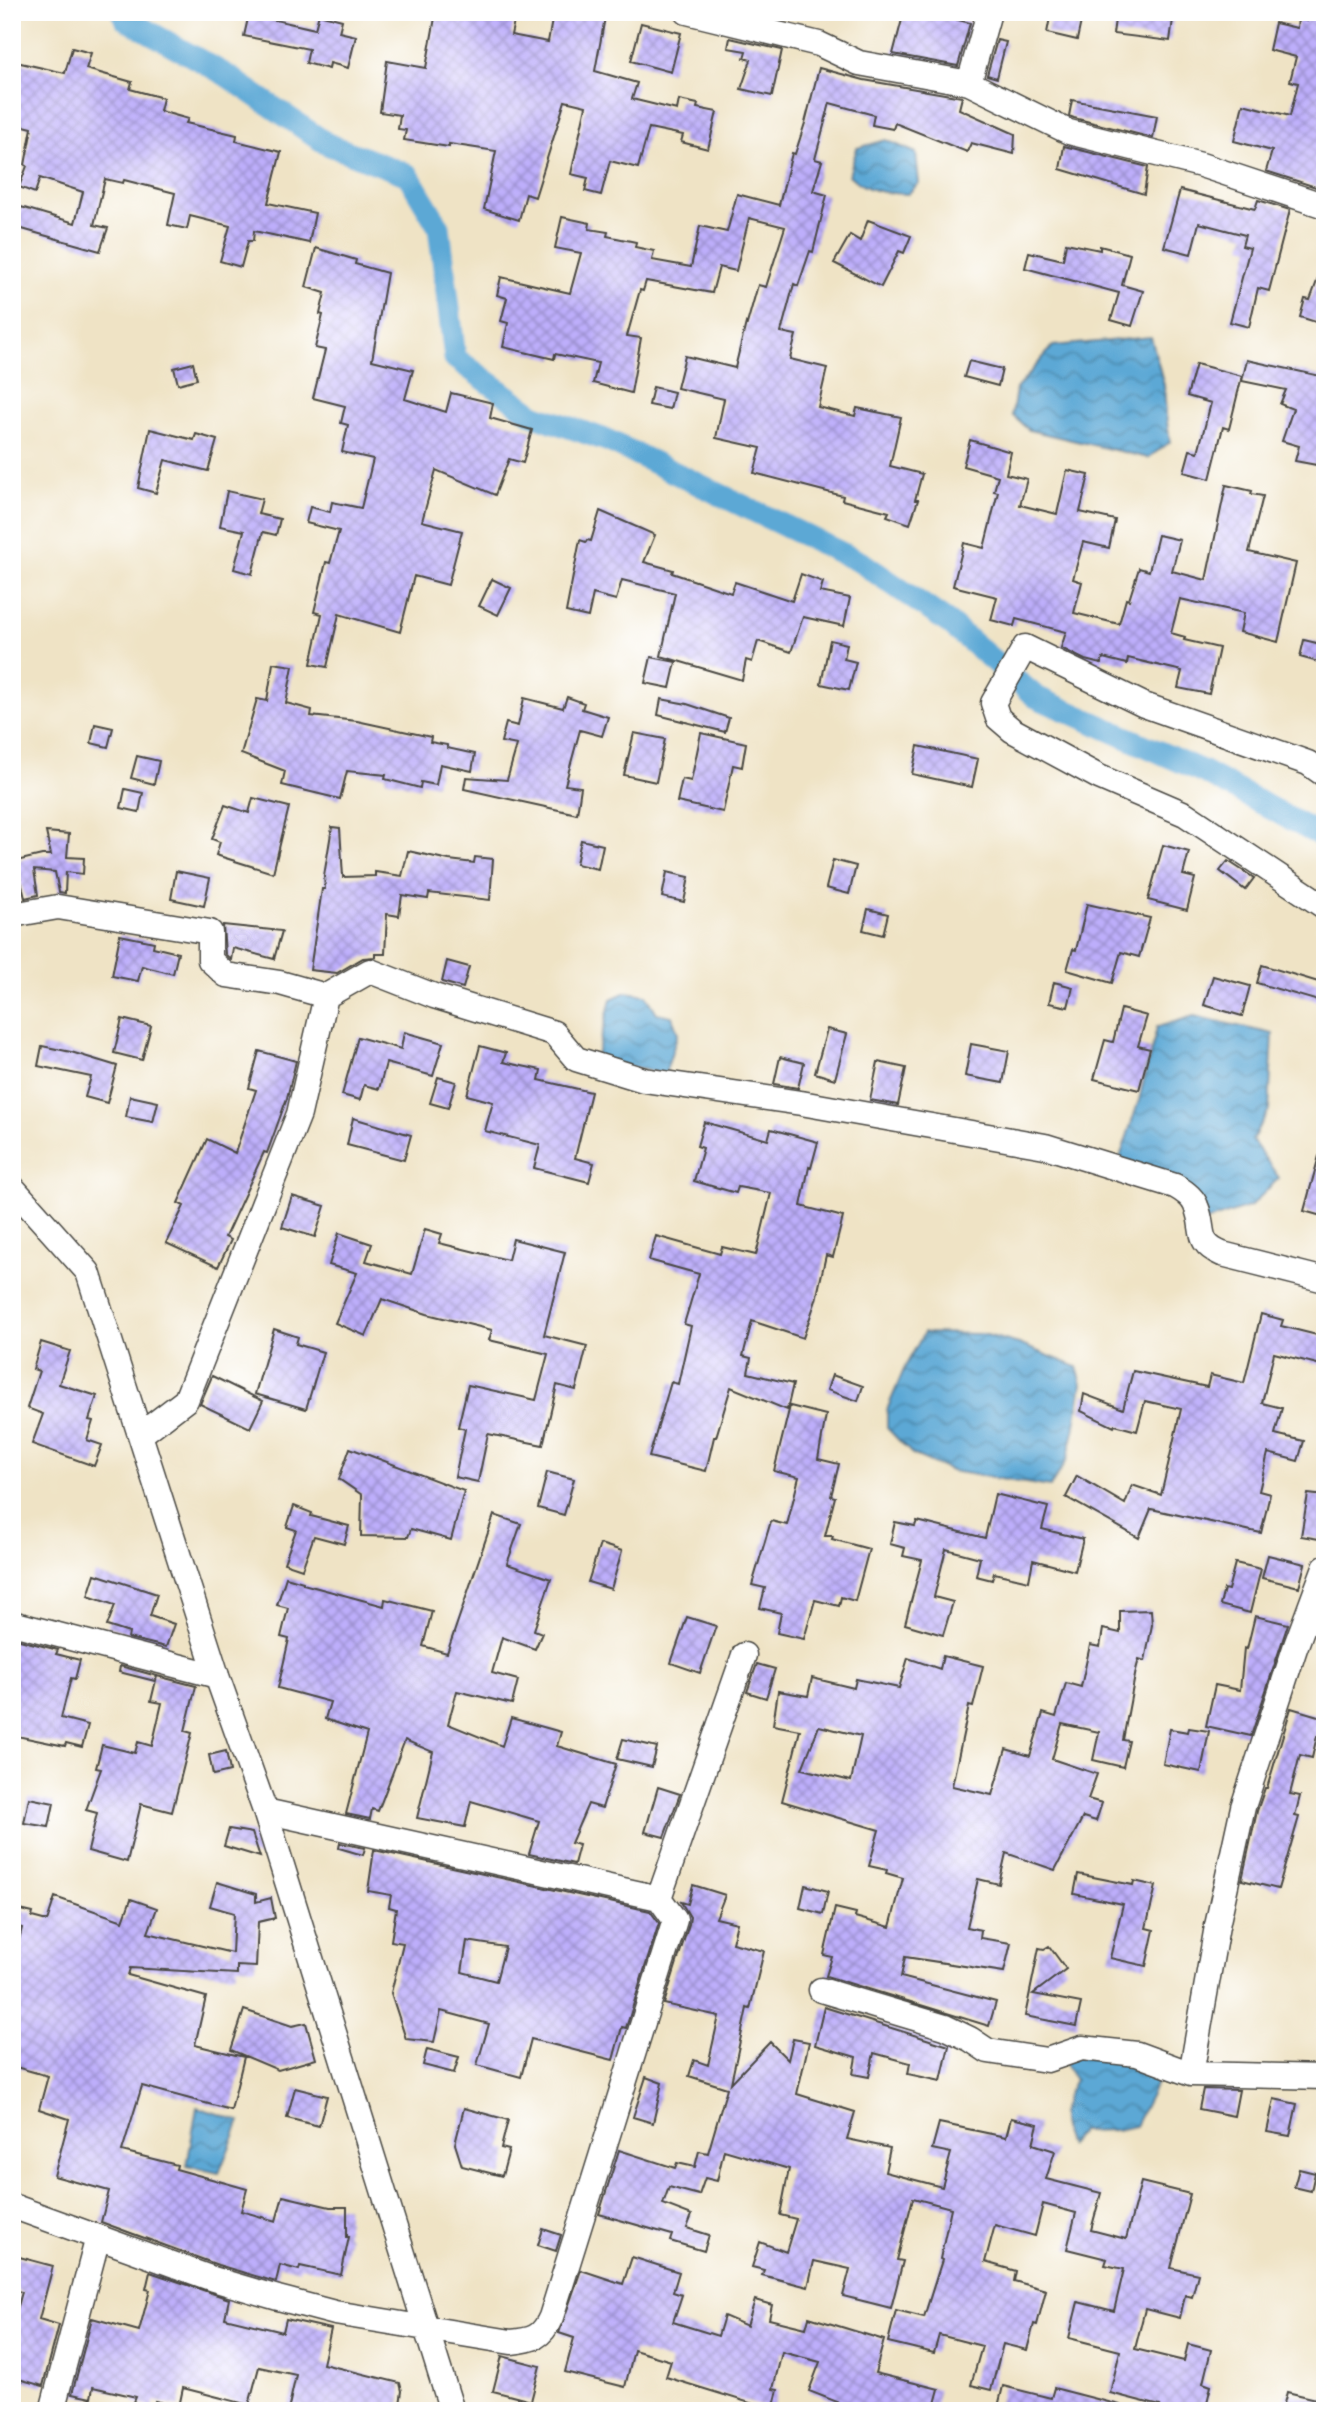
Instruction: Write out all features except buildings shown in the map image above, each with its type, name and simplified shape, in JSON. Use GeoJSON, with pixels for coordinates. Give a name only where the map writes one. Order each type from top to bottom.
{"type":"FeatureCollection","features":[{"type":"Feature","properties":{"kind":"street"},"geometry":{"type":"LineString","coordinates":[[687,12],[819,44],[859,64],[970,83],[1069,132],[1201,165],[1325,206]]}},
{"type":"Feature","properties":{"kind":"street"},"geometry":{"type":"LineString","coordinates":[[970,83],[989,12]]}},
{"type":"Feature","properties":{"kind":"street"},"geometry":{"type":"LineString","coordinates":[[1325,775],[1308,763],[1144,705],[1025,647],[993,703],[998,718],[1012,730],[1099,777],[1185,814],[1325,907]]}},
{"type":"Feature","properties":{"kind":"street"},"geometry":{"type":"LineString","coordinates":[[12,915],[58,907],[209,932],[210,960],[226,975],[280,983],[326,996],[370,971],[434,996],[554,1033],[576,1059],[645,1080],[814,1105],[1045,1146],[1175,1186],[1188,1194],[1196,1206],[1202,1237],[1209,1248],[1222,1254],[1325,1280]]}},
{"type":"Feature","properties":{"kind":"street"},"geometry":{"type":"LineString","coordinates":[[140,1435],[186,1400],[299,1114],[326,996]]}},
{"type":"Feature","properties":{"kind":"street"},"geometry":{"type":"LineString","coordinates":[[12,1187],[88,1272],[217,1675],[265,1811],[452,2411]]}},
{"type":"Feature","properties":{"kind":"street"},"geometry":{"type":"LineString","coordinates":[[1191,2074],[1217,1926],[1242,1807],[1325,1567]]}},
{"type":"Feature","properties":{"kind":"street"},"geometry":{"type":"LineString","coordinates":[[12,1623],[217,1675]]}},
{"type":"Feature","properties":{"kind":"street"},"geometry":{"type":"LineString","coordinates":[[659,1898],[744,1655]]}},
{"type":"Feature","properties":{"kind":"street"},"geometry":{"type":"LineString","coordinates":[[12,2206],[213,2279],[335,2313],[511,2342],[537,2339],[546,2330],[675,1920],[659,1898],[265,1811]]}},
{"type":"Feature","properties":{"kind":"street"},"geometry":{"type":"LineString","coordinates":[[821,1990],[946,2027],[988,2051],[1047,2060],[1082,2048],[1096,2049],[1136,2054],[1191,2074],[1325,2077]]}},
{"type":"Feature","properties":{"kind":"street"},"geometry":{"type":"LineString","coordinates":[[52,2411],[98,2237]]}},
{"type":"Feature","properties":{"kind":"water"},"geometry":{"type":"Polygon","coordinates":[[[886,140],[916,153],[919,183],[908,194],[869,188],[849,175],[857,148],[886,140]]]}},
{"type":"Feature","properties":{"kind":"water"},"geometry":{"type":"Polygon","coordinates":[[[1151,337],[1164,385],[1170,442],[1148,458],[1029,430],[1012,415],[1016,389],[1053,346],[1151,337]]]}},
{"type":"Feature","properties":{"kind":"water"},"geometry":{"type":"Polygon","coordinates":[[[626,992],[646,995],[657,1013],[672,1016],[678,1033],[665,1074],[596,1059],[611,999],[626,992]]]}},
{"type":"Feature","properties":{"kind":"water"},"geometry":{"type":"Polygon","coordinates":[[[1194,1016],[1273,1034],[1269,1110],[1252,1140],[1279,1178],[1251,1206],[1193,1226],[1174,1198],[1114,1176],[1139,1100],[1157,1027],[1194,1016]]]}},
{"type":"Feature","properties":{"kind":"water"},"geometry":{"type":"Polygon","coordinates":[[[924,1333],[983,1334],[1019,1344],[1077,1367],[1082,1384],[1074,1431],[1067,1460],[1050,1487],[951,1471],[912,1454],[887,1428],[887,1410],[905,1367],[924,1333]]]}},
{"type":"Feature","properties":{"kind":"water"},"geometry":{"type":"Polygon","coordinates":[[[1081,2050],[1163,2070],[1135,2126],[1117,2130],[1081,2131],[1069,2145],[1061,2120],[1066,2096],[1075,2080],[1061,2058],[1081,2050]]]}},
{"type":"Feature","properties":{"kind":"water"},"geometry":{"type":"Polygon","coordinates":[[[197,2107],[240,2121],[219,2173],[187,2166],[197,2107]]]}},
{"type":"Feature","properties":{"kind":"waterway"},"geometry":{"type":"LineString","coordinates":[[122,12],[126,19],[226,75],[327,144],[408,175],[439,227],[455,358],[534,415],[609,441],[862,563],[949,623],[1036,697],[1204,772],[1325,838]]}}]}
